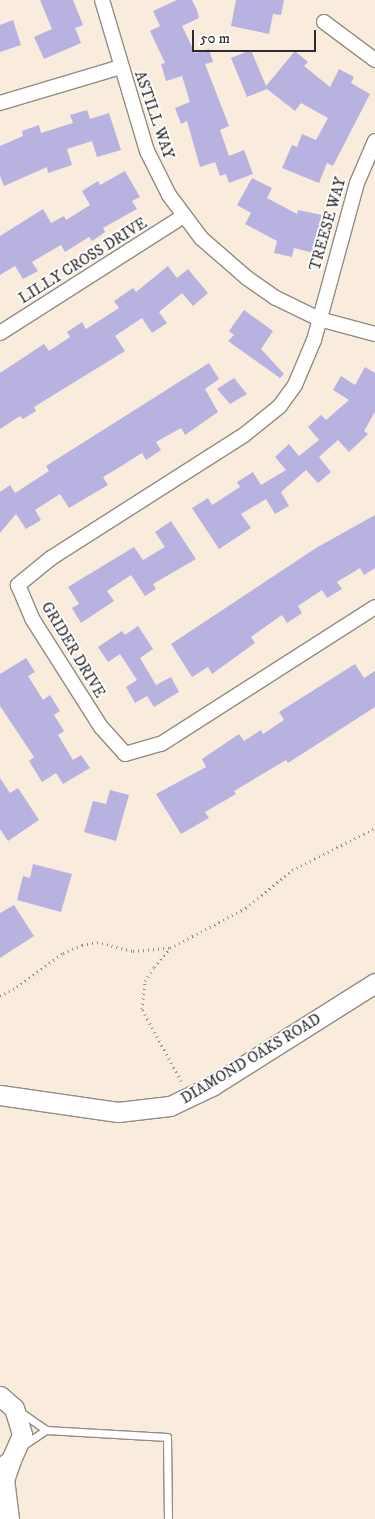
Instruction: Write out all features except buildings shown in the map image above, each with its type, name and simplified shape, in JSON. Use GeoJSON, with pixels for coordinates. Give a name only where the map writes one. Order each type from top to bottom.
{"type":"FeatureCollection","features":[{"type":"Feature","properties":{"kind":"street","name":"ASTILL WAY"},"geometry":{"type":"LineString","coordinates":[[102,0],[148,151],[184,216],[201,238],[247,278],[276,298],[319,319],[375,334]]}},
{"type":"Feature","properties":{"kind":"street"},"geometry":{"type":"LineString","coordinates":[[324,22],[375,60]]}},
{"type":"Feature","properties":{"kind":"street"},"geometry":{"type":"LineString","coordinates":[[0,103],[121,67]]}},
{"type":"Feature","properties":{"kind":"street","name":"TREESE WAY"},"geometry":{"type":"LineString","coordinates":[[319,319],[357,182],[375,141]]}},
{"type":"Feature","properties":{"kind":"street","name":"LILLY CROSS DRIVE"},"geometry":{"type":"LineString","coordinates":[[0,332],[184,216]]}},
{"type":"Feature","properties":{"kind":"street","name":"GRIDER DRIVE"},"geometry":{"type":"LineString","coordinates":[[319,319],[295,385],[266,420],[51,558],[18,585],[33,620],[101,727],[124,754],[160,744],[375,607]]}},
{"type":"Feature","properties":{"kind":"street","name":"DIAMOND OAKS ROAD"},"geometry":{"type":"LineString","coordinates":[[0,1095],[125,1112],[170,1106],[192,1098],[375,983]]}},
{"type":"Feature","properties":{"kind":"street"},"geometry":{"type":"LineString","coordinates":[[0,1396],[14,1408],[20,1421],[4,1480],[9,1519]]}},
{"type":"Feature","properties":{"kind":"lane"},"geometry":{"type":"LineString","coordinates":[[14,1408],[46,1430],[167,1437],[168,1519]]}},
{"type":"Feature","properties":{"kind":"lane"},"geometry":{"type":"LineString","coordinates":[[10,1459],[46,1430]]}},
{"type":"Feature","properties":{"kind":"path"},"geometry":{"type":"LineString","coordinates":[[0,996],[17,987],[63,953],[82,945],[97,942],[133,951],[170,948],[246,908],[292,870],[375,828]]}},
{"type":"Feature","properties":{"kind":"path"},"geometry":{"type":"LineString","coordinates":[[170,948],[145,981],[142,1009],[158,1042],[176,1067],[192,1098]]}}]}
